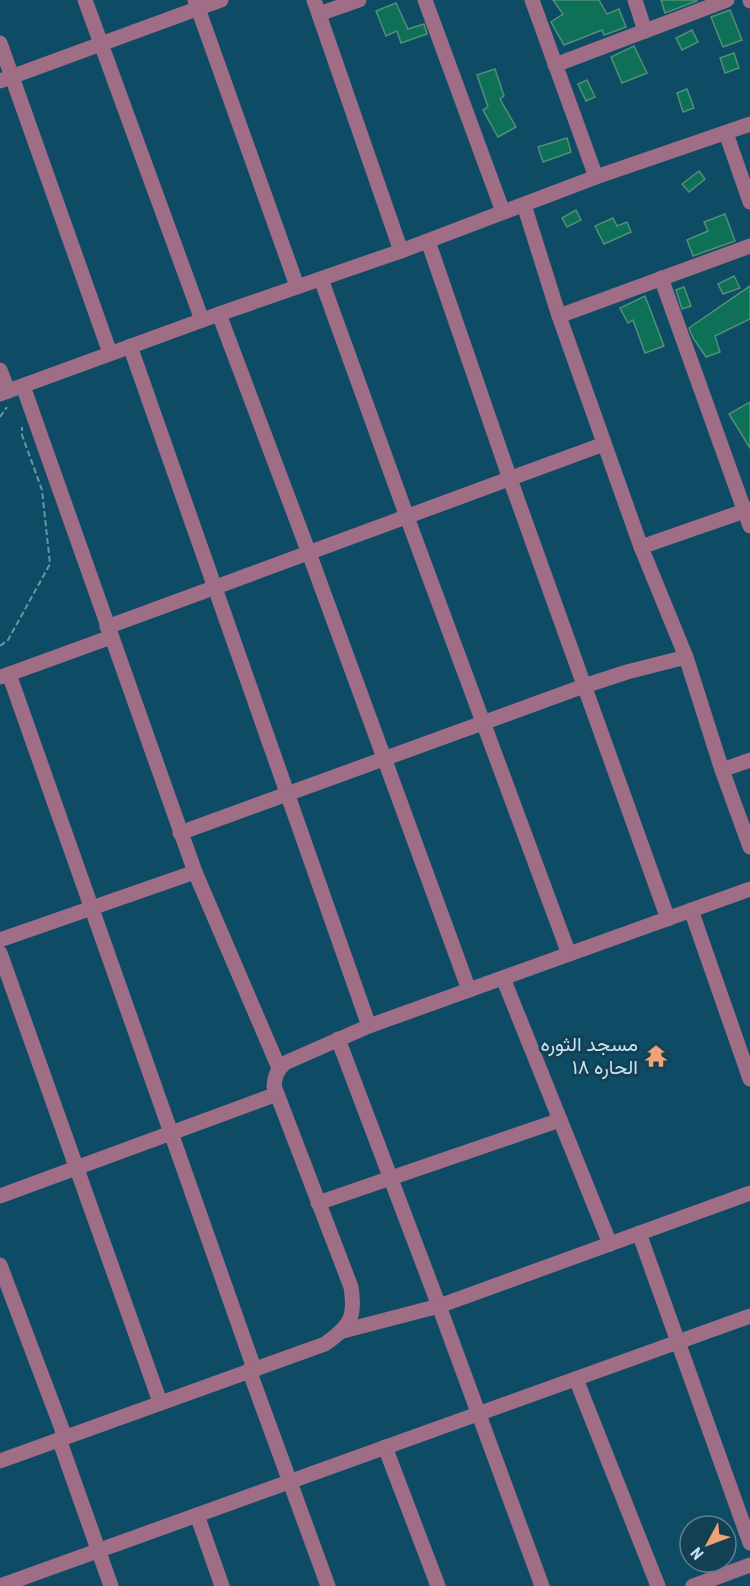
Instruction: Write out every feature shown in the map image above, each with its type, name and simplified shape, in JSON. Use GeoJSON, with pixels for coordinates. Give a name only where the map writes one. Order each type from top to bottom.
{"type":"FeatureCollection","features":[{"type":"Feature","properties":{"kind":"street"},"geometry":{"type":"LineString","coordinates":[[85,0],[202,320]]}},
{"type":"Feature","properties":{"kind":"street"},"geometry":{"type":"LineString","coordinates":[[7,79],[101,44],[196,4],[221,0]]}},
{"type":"Feature","properties":{"kind":"street"},"geometry":{"type":"LineString","coordinates":[[359,0],[316,7],[400,251]]}},
{"type":"Feature","properties":{"kind":"street"},"geometry":{"type":"LineString","coordinates":[[425,0],[503,212]]}},
{"type":"Feature","properties":{"kind":"street"},"geometry":{"type":"LineString","coordinates":[[532,0],[596,177]]}},
{"type":"Feature","properties":{"kind":"street"},"geometry":{"type":"LineString","coordinates":[[635,0],[645,31]]}},
{"type":"Feature","properties":{"kind":"street"},"geometry":{"type":"LineString","coordinates":[[555,65],[727,0]]}},
{"type":"Feature","properties":{"kind":"street"},"geometry":{"type":"LineString","coordinates":[[196,4],[297,286]]}},
{"type":"Feature","properties":{"kind":"street"},"geometry":{"type":"LineString","coordinates":[[0,43],[7,79],[110,353]]}},
{"type":"Feature","properties":{"kind":"street"},"geometry":{"type":"LineString","coordinates":[[0,370],[4,392],[23,386],[202,320],[428,241],[596,177],[750,124]]}},
{"type":"Feature","properties":{"kind":"street"},"geometry":{"type":"LineString","coordinates":[[726,133],[750,202]]}},
{"type":"Feature","properties":{"kind":"street"},"geometry":{"type":"LineString","coordinates":[[524,205],[559,316],[604,444],[686,657],[722,770],[750,847]]}},
{"type":"Feature","properties":{"kind":"street"},"geometry":{"type":"LineString","coordinates":[[428,241],[510,479],[668,919]]}},
{"type":"Feature","properties":{"kind":"street"},"geometry":{"type":"LineString","coordinates":[[559,316],[750,246]]}},
{"type":"Feature","properties":{"kind":"street"},"geometry":{"type":"LineString","coordinates":[[661,278],[747,510],[750,526]]}},
{"type":"Feature","properties":{"kind":"street"},"geometry":{"type":"LineString","coordinates":[[321,279],[569,954]]}},
{"type":"Feature","properties":{"kind":"street"},"geometry":{"type":"LineString","coordinates":[[219,314],[309,552],[469,990]]}},
{"type":"Feature","properties":{"kind":"street"},"geometry":{"type":"LineString","coordinates":[[130,346],[369,1026]]}},
{"type":"Feature","properties":{"kind":"street"},"geometry":{"type":"LineString","coordinates":[[23,386],[180,833],[279,1068]]}},
{"type":"Feature","properties":{"kind":"street"},"geometry":{"type":"LineString","coordinates":[[328,1586],[92,908],[5,675],[214,587],[604,444]]}},
{"type":"Feature","properties":{"kind":"street"},"geometry":{"type":"LineString","coordinates":[[642,547],[747,510]]}},
{"type":"Feature","properties":{"kind":"street"},"geometry":{"type":"LineString","coordinates":[[180,833],[584,686],[686,657]]}},
{"type":"Feature","properties":{"kind":"street"},"geometry":{"type":"LineString","coordinates":[[722,770],[750,760]]}},
{"type":"Feature","properties":{"kind":"street"},"geometry":{"type":"LineString","coordinates":[[0,940],[195,872]]}},
{"type":"Feature","properties":{"kind":"street"},"geometry":{"type":"LineString","coordinates":[[0,1461],[325,1344],[343,1330],[351,1319],[354,1306],[351,1287],[274,1086],[279,1068],[292,1059],[369,1026],[750,889]]}},
{"type":"Feature","properties":{"kind":"street"},"geometry":{"type":"LineString","coordinates":[[691,910],[745,1047],[750,1079]]}},
{"type":"Feature","properties":{"kind":"street"},"geometry":{"type":"LineString","coordinates":[[0,953],[160,1402]]}},
{"type":"Feature","properties":{"kind":"street"},"geometry":{"type":"LineString","coordinates":[[503,978],[610,1244]]}},
{"type":"Feature","properties":{"kind":"street"},"geometry":{"type":"LineString","coordinates":[[338,1039],[542,1586]]}},
{"type":"Feature","properties":{"kind":"street"},"geometry":{"type":"LineString","coordinates":[[0,1196],[277,1094]]}},
{"type":"Feature","properties":{"kind":"street"},"geometry":{"type":"LineString","coordinates":[[318,1203],[560,1120]]}},
{"type":"Feature","properties":{"kind":"street"},"geometry":{"type":"LineString","coordinates":[[343,1330],[439,1306],[750,1193]]}},
{"type":"Feature","properties":{"kind":"street"},"geometry":{"type":"LineString","coordinates":[[639,1233],[750,1543]]}},
{"type":"Feature","properties":{"kind":"street"},"geometry":{"type":"LineString","coordinates":[[0,1265],[62,1438],[111,1586]]}},
{"type":"Feature","properties":{"kind":"street"},"geometry":{"type":"LineString","coordinates":[[1,1586],[750,1316]]}},
{"type":"Feature","properties":{"kind":"street"},"geometry":{"type":"LineString","coordinates":[[576,1379],[658,1586]]}},
{"type":"Feature","properties":{"kind":"street"},"geometry":{"type":"LineString","coordinates":[[385,1447],[438,1586]]}},
{"type":"Feature","properties":{"kind":"street"},"geometry":{"type":"LineString","coordinates":[[197,1515],[222,1586]]}},
{"type":"Feature","properties":{"kind":"street"},"geometry":{"type":"LineString","coordinates":[[693,1586],[750,1565]]}},
{"type":"Feature","properties":{"kind":"path"},"geometry":{"type":"LineString","coordinates":[[0,417],[23,386]]}},
{"type":"Feature","properties":{"kind":"path"},"geometry":{"type":"LineString","coordinates":[[0,646],[8,640],[50,564],[42,490],[21,435],[22,425]]}},
{"type":"Feature","properties":{"kind":"building"},"geometry":{"type":"Polygon","coordinates":[[[553,0],[599,0],[607,14],[619,9],[626,27],[604,35],[602,30],[564,45],[551,22],[563,14],[553,0]]]}},
{"type":"Feature","properties":{"kind":"building"},"geometry":{"type":"Polygon","coordinates":[[[661,0],[696,0],[697,1],[665,13],[661,0]]]}},
{"type":"Feature","properties":{"kind":"building"},"geometry":{"type":"Polygon","coordinates":[[[396,3],[408,29],[424,24],[427,34],[401,43],[397,31],[386,36],[376,11],[396,3]]]}},
{"type":"Feature","properties":{"kind":"building"},"geometry":{"type":"Polygon","coordinates":[[[730,10],[742,40],[723,47],[711,17],[730,10]]]}},
{"type":"Feature","properties":{"kind":"building"},"geometry":{"type":"Polygon","coordinates":[[[692,30],[698,42],[682,50],[676,38],[692,30]]]}},
{"type":"Feature","properties":{"kind":"building"},"geometry":{"type":"Polygon","coordinates":[[[634,46],[647,73],[622,83],[611,57],[634,46]]]}},
{"type":"Feature","properties":{"kind":"building"},"geometry":{"type":"Polygon","coordinates":[[[734,53],[739,68],[725,73],[720,58],[734,53]]]}},
{"type":"Feature","properties":{"kind":"building"},"geometry":{"type":"Polygon","coordinates":[[[495,69],[504,96],[500,99],[516,127],[498,137],[483,110],[488,107],[477,75],[495,69]]]}},
{"type":"Feature","properties":{"kind":"building"},"geometry":{"type":"Polygon","coordinates":[[[587,80],[595,97],[586,101],[578,84],[587,80]]]}},
{"type":"Feature","properties":{"kind":"building"},"geometry":{"type":"Polygon","coordinates":[[[687,89],[694,108],[683,112],[677,93],[687,89]]]}},
{"type":"Feature","properties":{"kind":"building"},"geometry":{"type":"Polygon","coordinates":[[[567,138],[571,152],[543,162],[538,147],[567,138]]]}},
{"type":"Feature","properties":{"kind":"building"},"geometry":{"type":"Polygon","coordinates":[[[699,171],[705,179],[689,192],[682,184],[699,171]]]}},
{"type":"Feature","properties":{"kind":"building"},"geometry":{"type":"Polygon","coordinates":[[[576,210],[581,220],[567,227],[562,218],[576,210]]]}},
{"type":"Feature","properties":{"kind":"building"},"geometry":{"type":"Polygon","coordinates":[[[725,214],[735,241],[693,256],[687,240],[708,231],[704,222],[725,214]]]}},
{"type":"Feature","properties":{"kind":"building"},"geometry":{"type":"Polygon","coordinates":[[[613,218],[617,226],[627,222],[631,232],[604,244],[595,226],[613,218]]]}},
{"type":"Feature","properties":{"kind":"building"},"geometry":{"type":"Polygon","coordinates":[[[734,276],[740,288],[723,294],[718,284],[734,276]]]}},
{"type":"Feature","properties":{"kind":"building"},"geometry":{"type":"Polygon","coordinates":[[[750,286],[750,319],[715,336],[720,352],[706,357],[689,328],[750,286]]]}},
{"type":"Feature","properties":{"kind":"building"},"geometry":{"type":"Polygon","coordinates":[[[684,287],[691,306],[682,309],[676,290],[684,287]]]}},
{"type":"Feature","properties":{"kind":"building"},"geometry":{"type":"Polygon","coordinates":[[[645,296],[664,346],[645,353],[633,320],[628,323],[620,308],[645,296]]]}},
{"type":"Feature","properties":{"kind":"building"},"geometry":{"type":"Polygon","coordinates":[[[750,402],[750,448],[729,414],[750,402]]]}},
{"type":"Feature","properties":{"kind":"place","name":"مسجد الثوره الحاره ١٨"},"geometry":{"type":"Point","coordinates":[656,1056]}}]}
